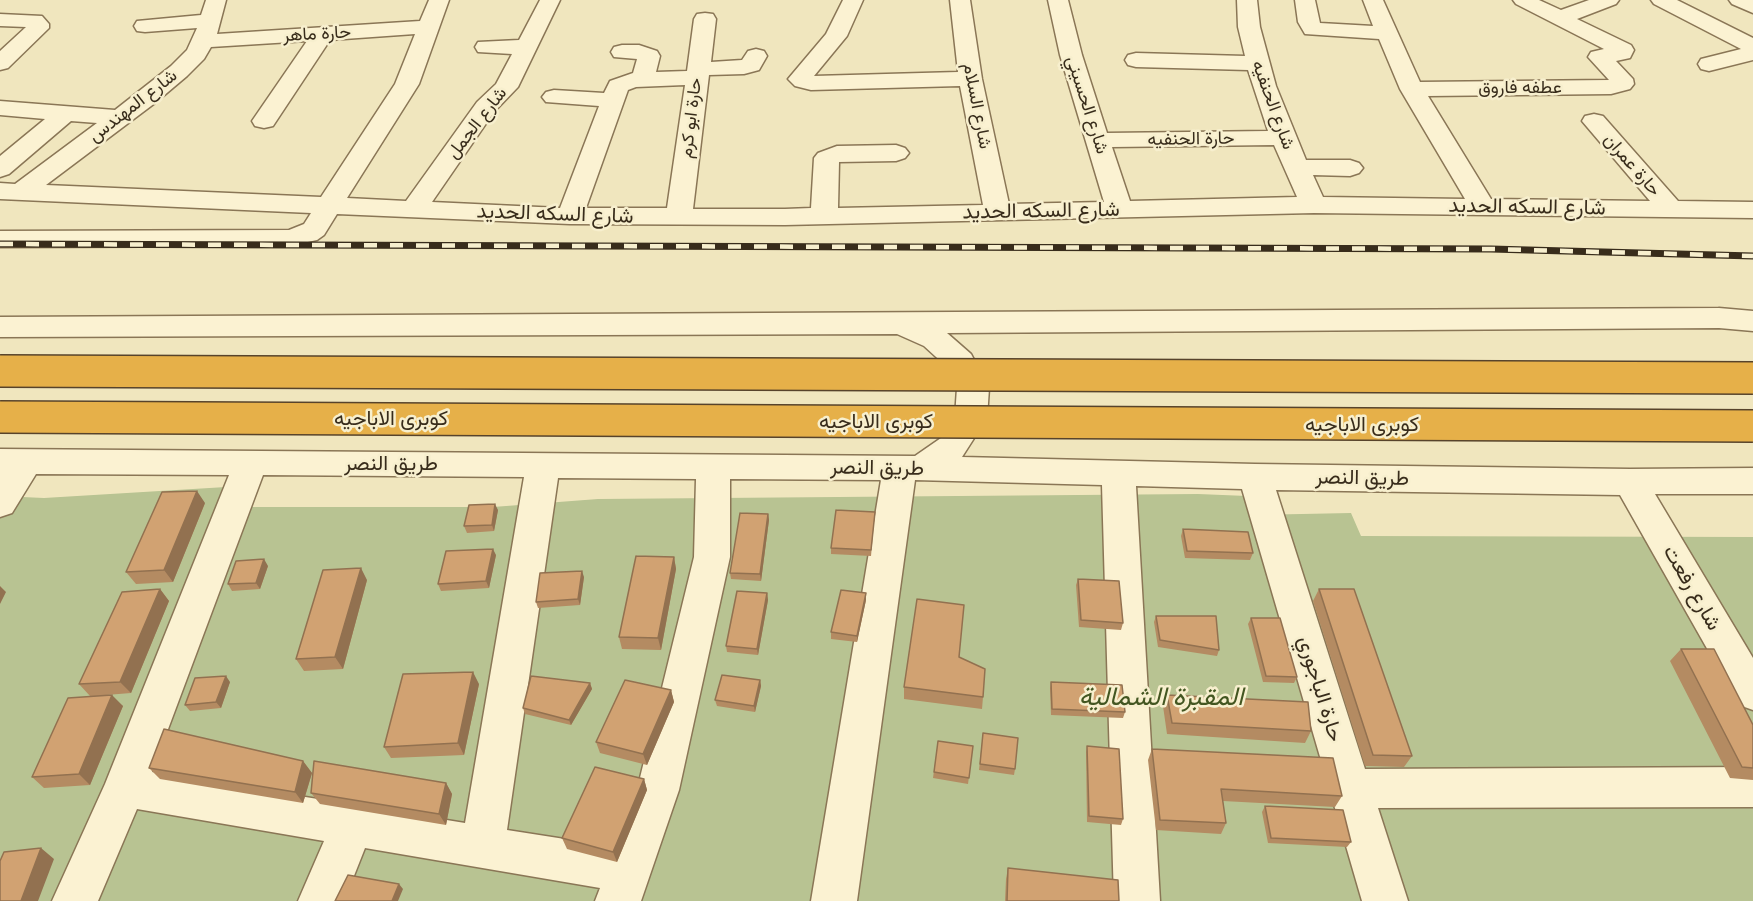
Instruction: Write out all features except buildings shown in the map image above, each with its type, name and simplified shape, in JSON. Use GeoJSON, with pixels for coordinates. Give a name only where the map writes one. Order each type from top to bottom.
{"type":"FeatureCollection","features":[{"type":"Feature","properties":{"kind":"highway"},"geometry":{"type":"LineString","coordinates":[[0,371],[1753,378]]}},
{"type":"Feature","properties":{"kind":"highway","name":"كوبرى الاباجيه"},"geometry":{"type":"LineString","coordinates":[[0,417],[1753,426]]}},
{"type":"Feature","properties":{"kind":"street"},"geometry":{"type":"LineString","coordinates":[[0,239],[300,237],[314,229],[407,84],[439,0]]}},
{"type":"Feature","properties":{"kind":"street","name":"شارع الجمل"},"geometry":{"type":"LineString","coordinates":[[414,209],[485,107],[506,87],[550,0]]}},
{"type":"Feature","properties":{"kind":"street"},"geometry":{"type":"LineString","coordinates":[[853,0],[836,36],[800,79],[811,83],[970,79]]}},
{"type":"Feature","properties":{"kind":"street","name":"شارع السلام"},"geometry":{"type":"LineString","coordinates":[[960,0],[970,79],[998,212]]}},
{"type":"Feature","properties":{"kind":"street","name":"شارع الحسيني"},"geometry":{"type":"LineString","coordinates":[[1059,0],[1071,55],[1119,209]]}},
{"type":"Feature","properties":{"kind":"street","name":"شارع الحنفيه"},"geometry":{"type":"LineString","coordinates":[[1247,0],[1257,63],[1283,138],[1314,205]]}},
{"type":"Feature","properties":{"kind":"street"},"geometry":{"type":"LineString","coordinates":[[1305,0],[1309,22],[1313,29],[1386,33]]}},
{"type":"Feature","properties":{"kind":"street"},"geometry":{"type":"LineString","coordinates":[[1373,0],[1412,89],[1483,207]]}},
{"type":"Feature","properties":{"kind":"street"},"geometry":{"type":"LineString","coordinates":[[1523,0],[1560,18],[1609,0]]}},
{"type":"Feature","properties":{"kind":"street"},"geometry":{"type":"LineString","coordinates":[[1661,0],[1753,47]]}},
{"type":"Feature","properties":{"kind":"street"},"geometry":{"type":"LineString","coordinates":[[1739,0],[1753,7]]}},
{"type":"Feature","properties":{"kind":"street","name":"عطفه فاروق"},"geometry":{"type":"LineString","coordinates":[[1412,89],[1618,87],[1622,84],[1621,79],[1599,57],[1622,54],[1623,50],[1560,18]]}},
{"type":"Feature","properties":{"kind":"street","name":"حارة ابو كرم"},"geometry":{"type":"LineString","coordinates":[[679,216],[705,19]]}},
{"type":"Feature","properties":{"kind":"street"},"geometry":{"type":"LineString","coordinates":[[0,20],[27,20],[38,24],[38,28],[0,63]]}},
{"type":"Feature","properties":{"kind":"street","name":"حارة ماهر"},"geometry":{"type":"LineString","coordinates":[[145,26],[211,21],[323,34],[429,27]]}},
{"type":"Feature","properties":{"kind":"street","name":"شارع المهندس"},"geometry":{"type":"LineString","coordinates":[[11,191],[120,118],[179,71],[211,21]]}},
{"type":"Feature","properties":{"kind":"street"},"geometry":{"type":"LineString","coordinates":[[264,121],[323,34]]}},
{"type":"Feature","properties":{"kind":"street"},"geometry":{"type":"LineString","coordinates":[[486,47],[526,47]]}},
{"type":"Feature","properties":{"kind":"street"},"geometry":{"type":"LineString","coordinates":[[622,52],[639,52],[649,56],[643,79]]}},
{"type":"Feature","properties":{"kind":"street"},"geometry":{"type":"LineString","coordinates":[[1709,64],[1753,53]]}},
{"type":"Feature","properties":{"kind":"street"},"geometry":{"type":"LineString","coordinates":[[570,216],[618,86],[624,82],[643,79],[744,67],[751,65],[756,56]]}},
{"type":"Feature","properties":{"kind":"street"},"geometry":{"type":"LineString","coordinates":[[1136,60],[1257,63]]}},
{"type":"Feature","properties":{"kind":"street"},"geometry":{"type":"LineString","coordinates":[[782,61],[813,64]]}},
{"type":"Feature","properties":{"kind":"street"},"geometry":{"type":"LineString","coordinates":[[554,98],[612,100]]}},
{"type":"Feature","properties":{"kind":"street"},"geometry":{"type":"LineString","coordinates":[[0,108],[120,118]]}},
{"type":"Feature","properties":{"kind":"street"},"geometry":{"type":"LineString","coordinates":[[0,168],[64,114]]}},
{"type":"Feature","properties":{"kind":"street","name":"حارة عمران"},"geometry":{"type":"LineString","coordinates":[[1594,121],[1670,208]]}},
{"type":"Feature","properties":{"kind":"street","name":"حارة الحنفيه"},"geometry":{"type":"LineString","coordinates":[[1099,140],[1283,138]]}},
{"type":"Feature","properties":{"kind":"street"},"geometry":{"type":"LineString","coordinates":[[824,216],[827,158],[837,154],[896,153]]}},
{"type":"Feature","properties":{"kind":"street"},"geometry":{"type":"LineString","coordinates":[[1296,167],[1350,168]]}},
{"type":"Feature","properties":{"kind":"street","name":"شارع السكه الحديد"},"geometry":{"type":"LineString","coordinates":[[11,191],[570,216],[824,216],[1314,205],[1753,210]]}},
{"type":"Feature","properties":{"kind":"street"},"geometry":{"type":"LineString","coordinates":[[0,327],[1719,318],[1753,321]]}},
{"type":"Feature","properties":{"kind":"street"},"geometry":{"type":"LineString","coordinates":[[834,901],[911,468],[953,446],[971,418],[973,388],[960,361],[935,339],[901,324]]}},
{"type":"Feature","properties":{"kind":"street"},"geometry":{"type":"LineString","coordinates":[[0,504],[13,461]]}},
{"type":"Feature","properties":{"kind":"street","name":"طريق النصر"},"geometry":{"type":"LineString","coordinates":[[13,461],[911,468],[1256,477],[1630,482],[1753,481]]}},
{"type":"Feature","properties":{"kind":"street"},"geometry":{"type":"LineString","coordinates":[[75,901],[125,787],[251,463]]}},
{"type":"Feature","properties":{"kind":"street"},"geometry":{"type":"LineString","coordinates":[[483,847],[543,465]]}},
{"type":"Feature","properties":{"kind":"street"},"geometry":{"type":"LineString","coordinates":[[125,787],[483,847],[623,886],[658,790],[712,557],[713,466]]}},
{"type":"Feature","properties":{"kind":"street"},"geometry":{"type":"LineString","coordinates":[[1118,473],[1137,901]]}},
{"type":"Feature","properties":{"kind":"street","name":"حارة الباجوري"},"geometry":{"type":"LineString","coordinates":[[1256,477],[1385,901]]}},
{"type":"Feature","properties":{"kind":"street","name":"شارع رفعت"},"geometry":{"type":"LineString","coordinates":[[1630,482],[1753,693]]}},
{"type":"Feature","properties":{"kind":"street"},"geometry":{"type":"LineString","coordinates":[[1350,789],[1753,787]]}},
{"type":"Feature","properties":{"kind":"street"},"geometry":{"type":"LineString","coordinates":[[321,901],[351,825]]}},
{"type":"Feature","properties":{"kind":"green space","name":"المقبرة الشمالية"},"geometry":{"type":"Polygon","coordinates":[[[226,487],[219,507],[493,507],[598,499],[1198,494],[1247,496],[1252,515],[1351,513],[1361,536],[1753,537],[1753,901],[0,901],[0,496],[44,498],[226,487]]]}},
{"type":"Feature","properties":{"kind":"railway"},"geometry":{"type":"LineString","coordinates":[[0,244],[1491,249],[1753,256]]}}]}
